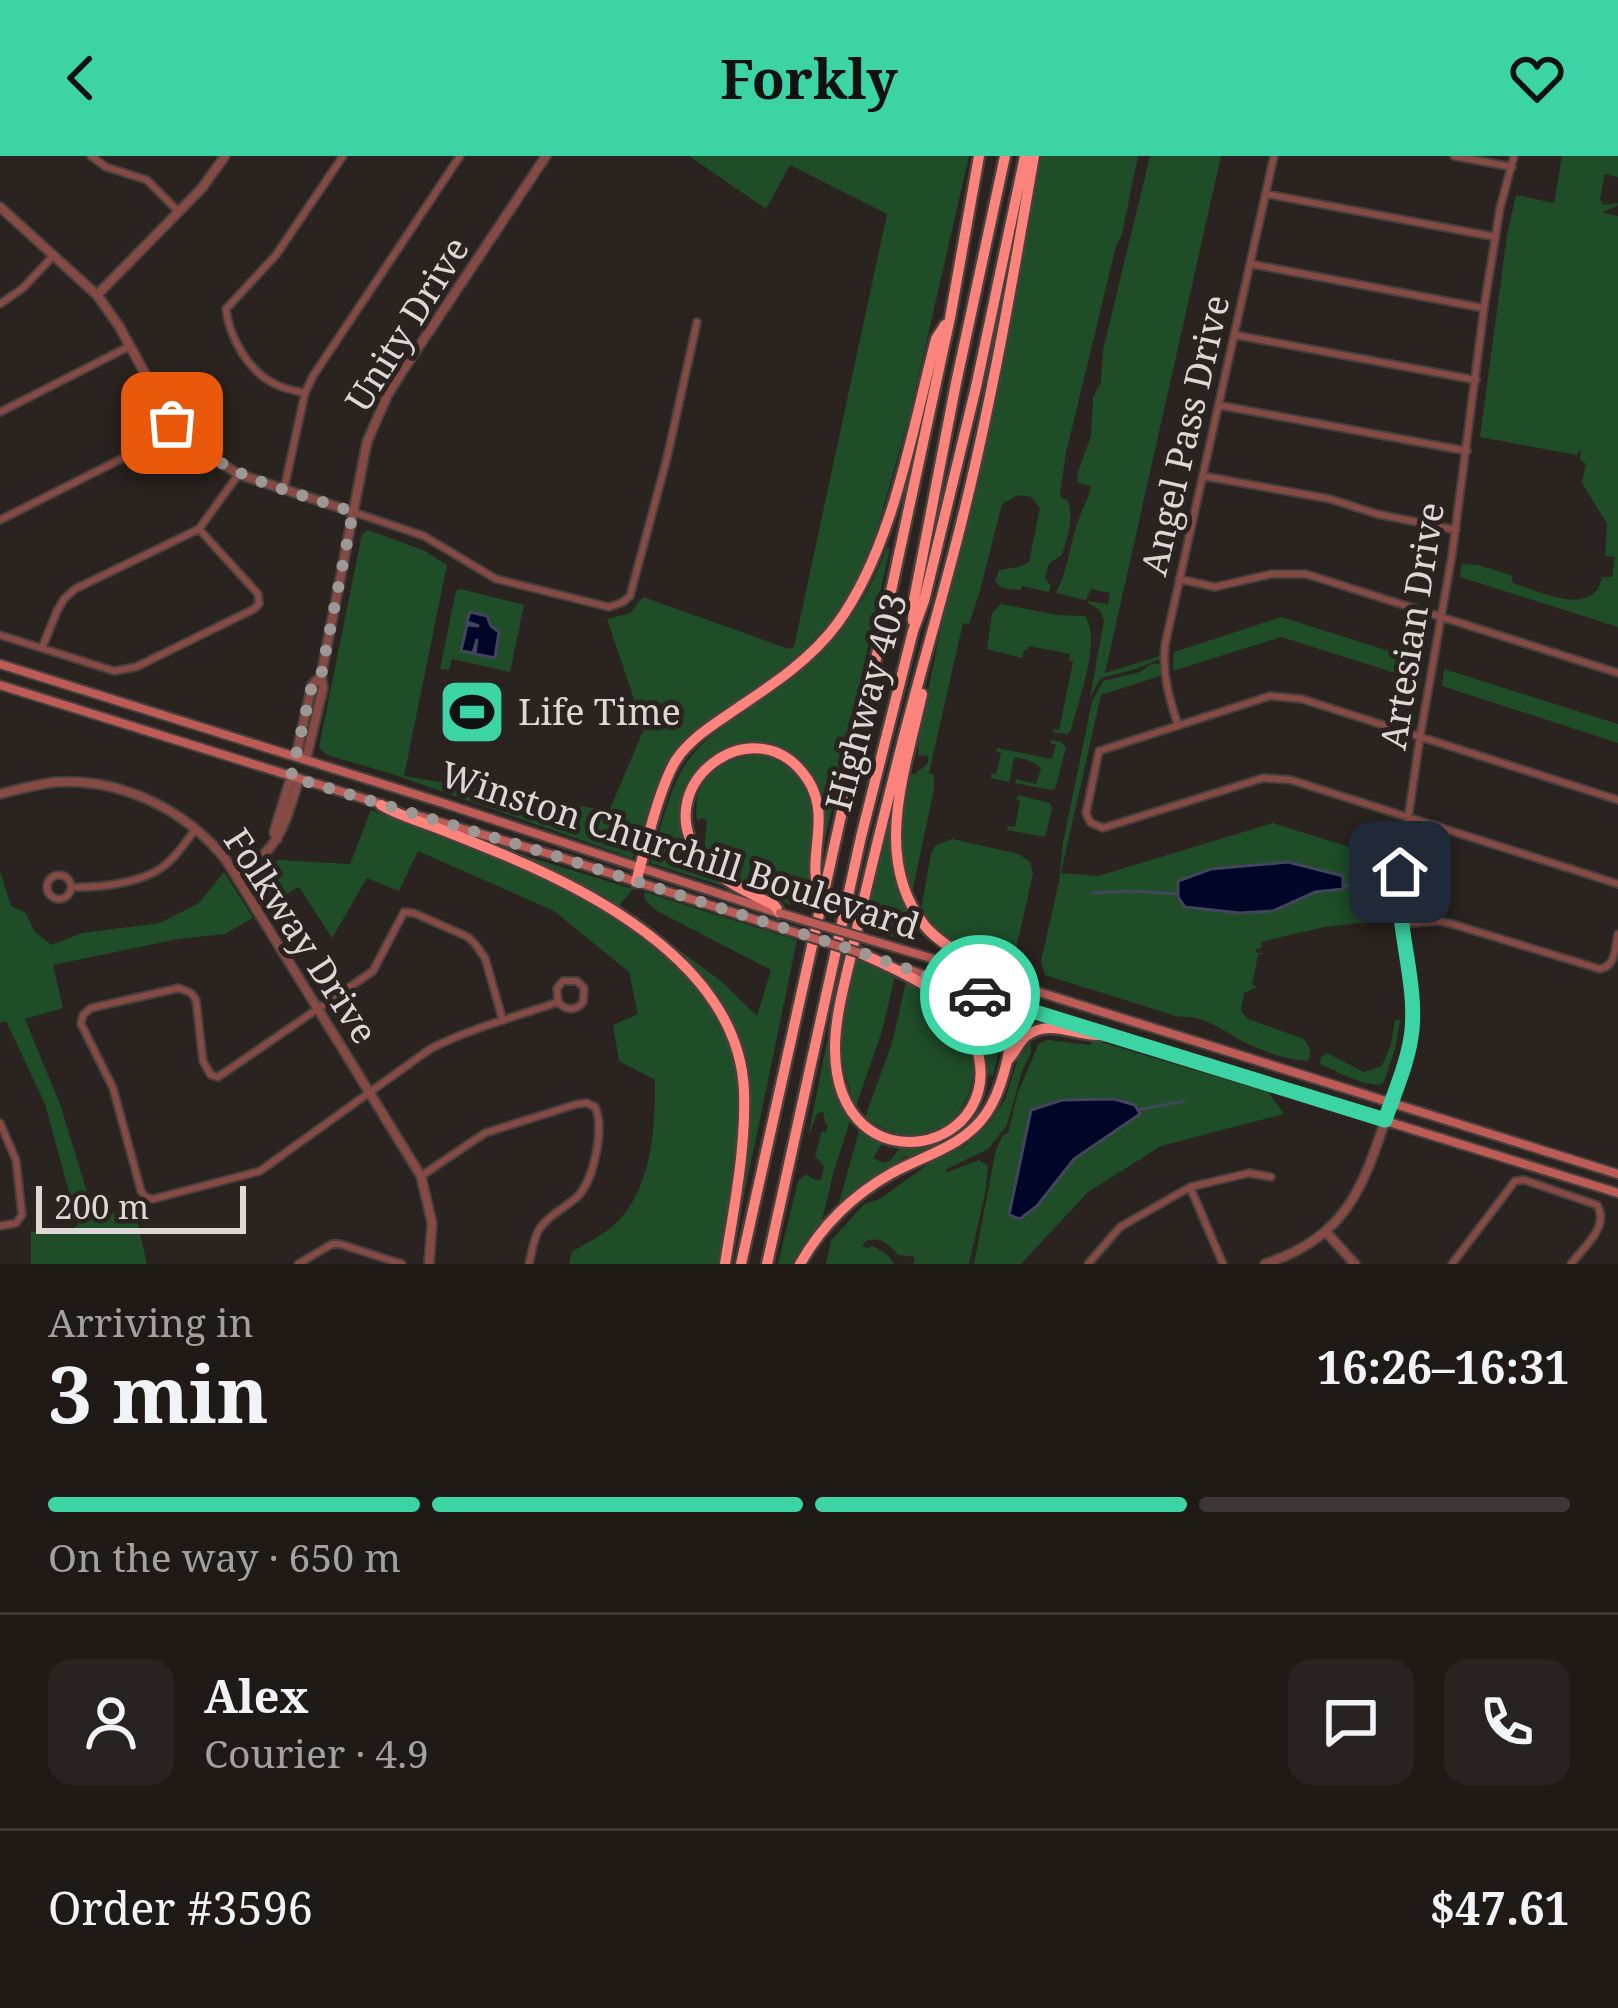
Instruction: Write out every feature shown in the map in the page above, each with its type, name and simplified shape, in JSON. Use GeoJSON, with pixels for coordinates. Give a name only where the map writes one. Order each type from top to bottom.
{"type":"FeatureCollection","features":[{"type":"Feature","properties":{"kind":"highway","name":"Highway 403"},"geometry":{"type":"LineString","coordinates":[[741,1264],[950,318],[980,156]]}},
{"type":"Feature","properties":{"kind":"highway"},"geometry":{"type":"LineString","coordinates":[[913,631],[914,600],[956,383],[1005,156]]}},
{"type":"Feature","properties":{"kind":"highway","name":"Highway 403"},"geometry":{"type":"LineString","coordinates":[[767,1264],[856,858],[976,387],[1025,156]]}},
{"type":"Feature","properties":{"kind":"highway"},"geometry":{"type":"LineString","coordinates":[[860,952],[921,979],[969,1030],[980,1062],[980,1083],[968,1112],[932,1139],[901,1142],[874,1134],[848,1107],[836,1076],[835,1044],[863,901],[962,521],[1034,156]]}},
{"type":"Feature","properties":{"kind":"highway"},"geometry":{"type":"LineString","coordinates":[[636,882],[678,757],[699,736],[809,655],[857,594],[876,555],[936,339],[950,318]]}},
{"type":"Feature","properties":{"kind":"highway"},"geometry":{"type":"LineString","coordinates":[[929,637],[895,830],[896,860],[903,888],[921,921],[980,974]]}},
{"type":"Feature","properties":{"kind":"highway"},"geometry":{"type":"LineString","coordinates":[[777,920],[774,905],[721,877],[690,836],[686,811],[694,784],[728,752],[770,751],[790,760],[807,778],[818,798],[815,884],[822,898]]}},
{"type":"Feature","properties":{"kind":"highway"},"geometry":{"type":"LineString","coordinates":[[381,805],[556,878],[621,916],[707,990],[731,1033],[744,1086],[743,1132],[724,1264]]}},
{"type":"Feature","properties":{"kind":"highway"},"geometry":{"type":"LineString","coordinates":[[800,1264],[823,1230],[860,1194],[973,1130],[991,1106],[1017,1006]]}},
{"type":"Feature","properties":{"kind":"highway"},"geometry":{"type":"LineString","coordinates":[[1005,1063],[1024,1038],[1040,1029],[1107,1034]]}},
{"type":"Feature","properties":{"kind":"main road","name":"Winston Churchill Boulevard"},"geometry":{"type":"LineString","coordinates":[[0,664],[640,869],[860,952]]}},
{"type":"Feature","properties":{"kind":"main road","name":"Winston Churchill Boulevard"},"geometry":{"type":"LineString","coordinates":[[0,685],[636,882],[924,956],[1618,1174]]}},
{"type":"Feature","properties":{"kind":"main road"},"geometry":{"type":"LineString","coordinates":[[295,778],[301,758]]}},
{"type":"Feature","properties":{"kind":"main road","name":"Winston Churchill Boulevard"},"geometry":{"type":"LineString","coordinates":[[921,979],[1618,1192]]}},
{"type":"Feature","properties":{"kind":"street"},"geometry":{"type":"LineString","coordinates":[[91,156],[106,167],[147,181],[179,212]]}},
{"type":"Feature","properties":{"kind":"street"},"geometry":{"type":"LineString","coordinates":[[97,295],[202,188],[224,156]]}},
{"type":"Feature","properties":{"kind":"street"},"geometry":{"type":"LineString","coordinates":[[305,393],[274,384],[247,361],[226,309],[276,255],[343,156]]}},
{"type":"Feature","properties":{"kind":"street"},"geometry":{"type":"LineString","coordinates":[[284,489],[305,393],[318,368],[460,156]]}},
{"type":"Feature","properties":{"kind":"street","name":"Unity Drive"},"geometry":{"type":"LineString","coordinates":[[301,758],[323,688],[321,676],[367,442],[387,396],[546,156]]}},
{"type":"Feature","properties":{"kind":"street","name":"Angel Pass Drive"},"geometry":{"type":"LineString","coordinates":[[1178,725],[1166,688],[1163,658],[1274,156]]}},
{"type":"Feature","properties":{"kind":"street"},"geometry":{"type":"LineString","coordinates":[[1454,156],[1512,166]]}},
{"type":"Feature","properties":{"kind":"street","name":"Artesian Drive"},"geometry":{"type":"LineString","coordinates":[[1390,1103],[1413,1025],[1399,880],[1456,530],[1484,308],[1500,208],[1514,156]]}},
{"type":"Feature","properties":{"kind":"street"},"geometry":{"type":"LineString","coordinates":[[1266,194],[1496,237]]}},
{"type":"Feature","properties":{"kind":"street"},"geometry":{"type":"LineString","coordinates":[[0,207],[97,295],[172,423],[202,453],[238,474],[424,536],[496,579],[609,607],[631,596],[697,322]]}},
{"type":"Feature","properties":{"kind":"street"},"geometry":{"type":"LineString","coordinates":[[0,304],[17,294],[53,255]]}},
{"type":"Feature","properties":{"kind":"street"},"geometry":{"type":"LineString","coordinates":[[1251,264],[1484,308]]}},
{"type":"Feature","properties":{"kind":"street"},"geometry":{"type":"LineString","coordinates":[[1235,335],[1477,380]]}},
{"type":"Feature","properties":{"kind":"street"},"geometry":{"type":"LineString","coordinates":[[0,412],[130,346]]}},
{"type":"Feature","properties":{"kind":"street"},"geometry":{"type":"LineString","coordinates":[[1218,405],[1467,452]]}},
{"type":"Feature","properties":{"kind":"street"},"geometry":{"type":"LineString","coordinates":[[0,520],[133,453],[172,423]]}},
{"type":"Feature","properties":{"kind":"street"},"geometry":{"type":"LineString","coordinates":[[42,648],[64,599],[199,529],[238,474]]}},
{"type":"Feature","properties":{"kind":"street"},"geometry":{"type":"LineString","coordinates":[[1203,476],[1330,499],[1456,530]]}},
{"type":"Feature","properties":{"kind":"street"},"geometry":{"type":"LineString","coordinates":[[0,635],[115,671],[254,609],[258,594],[199,529]]}},
{"type":"Feature","properties":{"kind":"street"},"geometry":{"type":"LineString","coordinates":[[1179,579],[1215,587],[1271,574],[1306,574],[1618,673]]}},
{"type":"Feature","properties":{"kind":"street"},"geometry":{"type":"LineString","coordinates":[[1618,800],[1285,696],[1270,696],[1100,752],[1086,813],[1095,827],[1103,828],[1273,777],[1618,884]]}},
{"type":"Feature","properties":{"kind":"street"},"geometry":{"type":"LineString","coordinates":[[237,878],[259,862],[277,839],[274,832],[295,778]]}},
{"type":"Feature","properties":{"kind":"street","name":"Folkway Drive"},"geometry":{"type":"LineString","coordinates":[[0,794],[63,782],[115,788],[155,802],[197,828],[226,860],[421,1176],[433,1223],[429,1264]]}},
{"type":"Feature","properties":{"kind":"street"},"geometry":{"type":"LineString","coordinates":[[71,887],[89,888],[148,875],[171,860],[197,828]]}},
{"type":"Feature","properties":{"kind":"street"},"geometry":{"type":"LineString","coordinates":[[503,1021],[485,958],[475,944],[404,912],[373,971],[218,1077],[203,1061],[196,1000],[179,988],[91,1008],[81,1024],[113,1088],[141,1191],[153,1199],[256,1173],[369,1091],[459,1034],[503,1021],[558,1002]]}},
{"type":"Feature","properties":{"kind":"street"},"geometry":{"type":"LineString","coordinates":[[1401,924],[1452,924],[1600,970],[1612,962],[1618,934]]}},
{"type":"Feature","properties":{"kind":"street"},"geometry":{"type":"LineString","coordinates":[[573,980],[581,984],[585,993],[580,1006],[566,1008],[558,1002],[560,984],[573,980]]}},
{"type":"Feature","properties":{"kind":"street"},"geometry":{"type":"LineString","coordinates":[[421,1176],[485,1133],[577,1103],[595,1107],[601,1123],[588,1183],[538,1230],[529,1264]]}},
{"type":"Feature","properties":{"kind":"street"},"geometry":{"type":"LineString","coordinates":[[1265,1264],[1327,1232],[1358,1191],[1390,1103]]}},
{"type":"Feature","properties":{"kind":"street"},"geometry":{"type":"LineString","coordinates":[[0,1123],[16,1160],[22,1215],[16,1223],[0,1226]]}},
{"type":"Feature","properties":{"kind":"street"},"geometry":{"type":"LineString","coordinates":[[1088,1264],[1120,1228],[1190,1187],[1249,1173],[1271,1177]]}},
{"type":"Feature","properties":{"kind":"street"},"geometry":{"type":"LineString","coordinates":[[1453,1264],[1515,1181],[1524,1180],[1602,1210],[1600,1226],[1570,1264]]}},
{"type":"Feature","properties":{"kind":"street"},"geometry":{"type":"LineString","coordinates":[[1190,1187],[1223,1264]]}},
{"type":"Feature","properties":{"kind":"street"},"geometry":{"type":"LineString","coordinates":[[1327,1232],[1355,1264]]}},
{"type":"Feature","properties":{"kind":"street"},"geometry":{"type":"LineString","coordinates":[[298,1264],[340,1244],[402,1264]]}},
{"type":"Feature","properties":{"kind":"green space"},"geometry":{"type":"Polygon","coordinates":[[[689,156],[969,156],[909,418],[859,576],[829,624],[802,653],[681,745],[652,806],[642,846],[632,858],[327,755],[319,747],[362,534],[368,530],[423,550],[447,565],[404,776],[609,811],[644,729],[607,619],[630,613],[643,597],[794,647],[887,214],[790,165],[766,209],[689,156]]]}},
{"type":"Feature","properties":{"kind":"green space"},"geometry":{"type":"Polygon","coordinates":[[[1039,156],[1138,156],[1066,453],[1060,494],[1067,499],[1070,520],[1062,555],[1049,563],[1045,578],[1049,592],[1022,586],[1021,590],[1002,588],[995,582],[999,570],[1029,562],[1040,508],[1031,497],[1018,495],[1002,504],[980,591],[969,624],[963,623],[929,773],[934,775],[934,789],[912,893],[903,848],[908,790],[911,774],[928,763],[928,756],[918,755],[919,736],[993,410],[1039,156]]]}},
{"type":"Feature","properties":{"kind":"green space"},"geometry":{"type":"Polygon","coordinates":[[[1150,156],[1221,156],[1105,673],[1160,659],[1101,678],[1090,697],[1104,621],[1100,610],[1088,601],[1108,604],[1110,593],[1091,589],[1086,600],[1056,593],[1091,486],[1078,483],[1077,474],[1091,436],[1093,397],[1101,382],[1103,350],[1150,156]]]}},
{"type":"Feature","properties":{"kind":"green space"},"geometry":{"type":"Polygon","coordinates":[[[1562,156],[1618,156],[1618,177],[1605,174],[1600,199],[1603,205],[1618,203],[1602,212],[1618,216],[1618,627],[1460,577],[1462,564],[1478,565],[1511,575],[1513,583],[1577,599],[1597,590],[1602,577],[1612,577],[1615,557],[1605,556],[1607,524],[1582,483],[1586,464],[1580,460],[1581,450],[1576,455],[1480,437],[1516,195],[1554,203],[1562,156]]]}},
{"type":"Feature","properties":{"kind":"green space"},"geometry":{"type":"Polygon","coordinates":[[[887,547],[824,844],[824,805],[807,770],[775,748],[749,746],[720,753],[706,764],[685,828],[726,887],[650,863],[670,796],[689,759],[834,638],[863,599],[887,547]]]}},
{"type":"Feature","properties":{"kind":"green space"},"geometry":{"type":"Polygon","coordinates":[[[460,589],[524,605],[510,672],[452,659],[449,670],[440,669],[460,589]]]}},
{"type":"Feature","properties":{"kind":"green space"},"geometry":{"type":"Polygon","coordinates":[[[1001,604],[1085,616],[1090,626],[1090,655],[1067,734],[1053,729],[1059,730],[1073,662],[1070,654],[1029,646],[1022,658],[987,649],[992,613],[1001,604]]]}},
{"type":"Feature","properties":{"kind":"green space"},"geometry":{"type":"Polygon","coordinates":[[[1281,617],[1424,662],[1421,681],[1281,637],[1173,671],[1174,652],[1281,617]]]}},
{"type":"Feature","properties":{"kind":"green space"},"geometry":{"type":"Polygon","coordinates":[[[1160,664],[1160,676],[1101,695],[1061,873],[1098,876],[1273,823],[1390,860],[1390,920],[1324,927],[1261,942],[1262,948],[1255,950],[1265,953],[1258,955],[1252,985],[1257,987],[1244,993],[1241,1011],[1248,1019],[1304,1039],[1311,1050],[1308,1061],[1266,1051],[1204,1021],[1045,975],[1041,961],[1092,701],[1103,681],[1140,672],[1160,664]]]}},
{"type":"Feature","properties":{"kind":"green space"},"geometry":{"type":"Polygon","coordinates":[[[1444,669],[1618,724],[1618,743],[1442,686],[1444,669]]]}},
{"type":"Feature","properties":{"kind":"green space"},"geometry":{"type":"Polygon","coordinates":[[[1051,740],[1066,748],[1055,789],[1015,783],[1016,779],[1036,784],[1041,769],[1020,758],[1014,758],[1009,782],[991,778],[1001,753],[997,748],[1052,759],[1056,745],[1051,740]]]}},
{"type":"Feature","properties":{"kind":"green space"},"geometry":{"type":"Polygon","coordinates":[[[755,755],[780,762],[798,775],[809,793],[815,838],[804,909],[729,874],[706,851],[707,821],[697,820],[696,806],[703,784],[719,767],[755,755]]]}},
{"type":"Feature","properties":{"kind":"green space"},"geometry":{"type":"Polygon","coordinates":[[[894,795],[891,855],[909,909],[902,939],[864,928],[894,795]]]}},
{"type":"Feature","properties":{"kind":"green space"},"geometry":{"type":"Polygon","coordinates":[[[1018,795],[1050,803],[1045,837],[1007,830],[1015,827],[1018,795]]]}},
{"type":"Feature","properties":{"kind":"green space"},"geometry":{"type":"Polygon","coordinates":[[[371,810],[509,860],[581,898],[653,945],[711,1005],[729,1041],[739,1104],[719,1264],[569,1264],[572,1252],[613,1226],[636,1195],[649,1159],[655,1080],[619,1061],[613,1025],[638,1014],[629,972],[554,911],[418,851],[399,891],[367,878],[332,938],[299,887],[266,905],[253,883],[278,860],[350,864],[371,810]]]}},
{"type":"Feature","properties":{"kind":"green space"},"geometry":{"type":"Polygon","coordinates":[[[952,839],[1019,854],[1030,862],[1033,874],[1012,960],[988,963],[942,938],[921,910],[931,853],[936,845],[952,839]]]}},
{"type":"Feature","properties":{"kind":"green space"},"geometry":{"type":"Polygon","coordinates":[[[513,852],[633,889],[617,908],[513,852]]]}},
{"type":"Feature","properties":{"kind":"green space"},"geometry":{"type":"Polygon","coordinates":[[[0,871],[11,906],[26,913],[35,932],[51,945],[82,933],[160,923],[199,903],[224,872],[253,918],[225,934],[53,965],[63,1008],[25,1019],[60,1104],[95,1218],[134,1208],[147,1264],[31,1264],[31,1231],[55,1233],[78,1225],[45,1104],[6,1021],[0,1023],[0,871]]]}},
{"type":"Feature","properties":{"kind":"green space"},"geometry":{"type":"Polygon","coordinates":[[[644,892],[797,940],[733,1249],[747,1130],[737,1039],[705,982],[664,942],[721,981],[757,1016],[771,970],[657,911],[645,900],[644,892]]]}},
{"type":"Feature","properties":{"kind":"green space"},"geometry":{"type":"Polygon","coordinates":[[[857,960],[895,976],[856,1106],[842,1049],[844,1015],[857,960]]]}},
{"type":"Feature","properties":{"kind":"green space"},"geometry":{"type":"Polygon","coordinates":[[[906,982],[952,1013],[968,1039],[973,1066],[970,1091],[959,1112],[941,1127],[919,1135],[893,1132],[865,1117],[892,1043],[906,982]]]}},
{"type":"Feature","properties":{"kind":"green space"},"geometry":{"type":"Polygon","coordinates":[[[948,991],[1006,1009],[955,997],[1007,1015],[993,1076],[984,1073],[979,1043],[948,991]]]}},
{"type":"Feature","properties":{"kind":"green space"},"geometry":{"type":"Polygon","coordinates":[[[1395,1020],[1400,1020],[1395,1049],[1383,1084],[1359,1081],[1320,1064],[1327,1053],[1364,1072],[1382,1066],[1395,1020]]]}},
{"type":"Feature","properties":{"kind":"green space"},"geometry":{"type":"Polygon","coordinates":[[[1031,1040],[1007,1125],[988,1149],[945,1170],[979,1160],[988,1166],[969,1264],[913,1264],[915,1257],[898,1255],[876,1240],[862,1246],[873,1246],[894,1264],[826,1264],[831,1241],[864,1204],[880,1199],[931,1162],[963,1147],[991,1121],[1005,1099],[1021,1049],[1031,1040]]]}},
{"type":"Feature","properties":{"kind":"green space"},"geometry":{"type":"Polygon","coordinates":[[[1094,1040],[1268,1092],[1284,1114],[1161,1146],[1088,1192],[1021,1264],[974,1264],[996,1149],[1008,1133],[1018,1092],[1039,1043],[1090,1045],[1094,1040]]]}},
{"type":"Feature","properties":{"kind":"green space"},"geometry":{"type":"Polygon","coordinates":[[[827,1042],[831,1043],[837,1092],[851,1118],[821,1224],[794,1264],[778,1264],[798,1181],[806,1174],[821,1180],[824,1167],[815,1156],[828,1125],[823,1111],[817,1114],[808,1137],[827,1042]]]}},
{"type":"Feature","properties":{"kind":"green space"},"geometry":{"type":"Polygon","coordinates":[[[860,1128],[883,1142],[873,1158],[884,1163],[901,1146],[936,1145],[905,1156],[838,1206],[860,1128]]]}},
{"type":"Feature","properties":{"kind":"water"},"geometry":{"type":"Polygon","coordinates":[[[470,612],[487,616],[499,632],[495,658],[475,654],[477,639],[473,653],[461,651],[467,625],[479,626],[467,622],[470,612]]]}},
{"type":"Feature","properties":{"kind":"water"},"geometry":{"type":"Polygon","coordinates":[[[1288,862],[1343,876],[1343,889],[1315,892],[1273,911],[1240,913],[1185,907],[1178,897],[1178,881],[1211,869],[1288,862]]]}},
{"type":"Feature","properties":{"kind":"water"},"geometry":{"type":"Polygon","coordinates":[[[1114,1099],[1135,1105],[1140,1114],[1074,1159],[1037,1206],[1020,1219],[1009,1215],[1031,1110],[1062,1100],[1114,1099]]]}},
{"type":"Feature","properties":{"kind":"waterway"},"geometry":{"type":"LineString","coordinates":[[1343,886],[1365,884]]}},
{"type":"Feature","properties":{"kind":"waterway"},"geometry":{"type":"LineString","coordinates":[[1092,893],[1178,894]]}},
{"type":"Feature","properties":{"kind":"waterway"},"geometry":{"type":"LineString","coordinates":[[1138,1110],[1184,1101]]}},
{"type":"Feature","properties":{"kind":"way so far"},"geometry":{"type":"LineString","coordinates":[[172,423],[202,453],[238,474],[353,512],[321,676],[312,685],[291,777],[860,952],[980,995]]}},
{"type":"Feature","properties":{"kind":"place","name":"Life Time"},"geometry":{"type":"Point","coordinates":[472,712]}},
{"type":"Feature","properties":{"kind":"route"},"geometry":{"type":"LineString","coordinates":[[980,995],[1385,1120],[1413,1025],[1399,907],[1400,872]]}}]}
